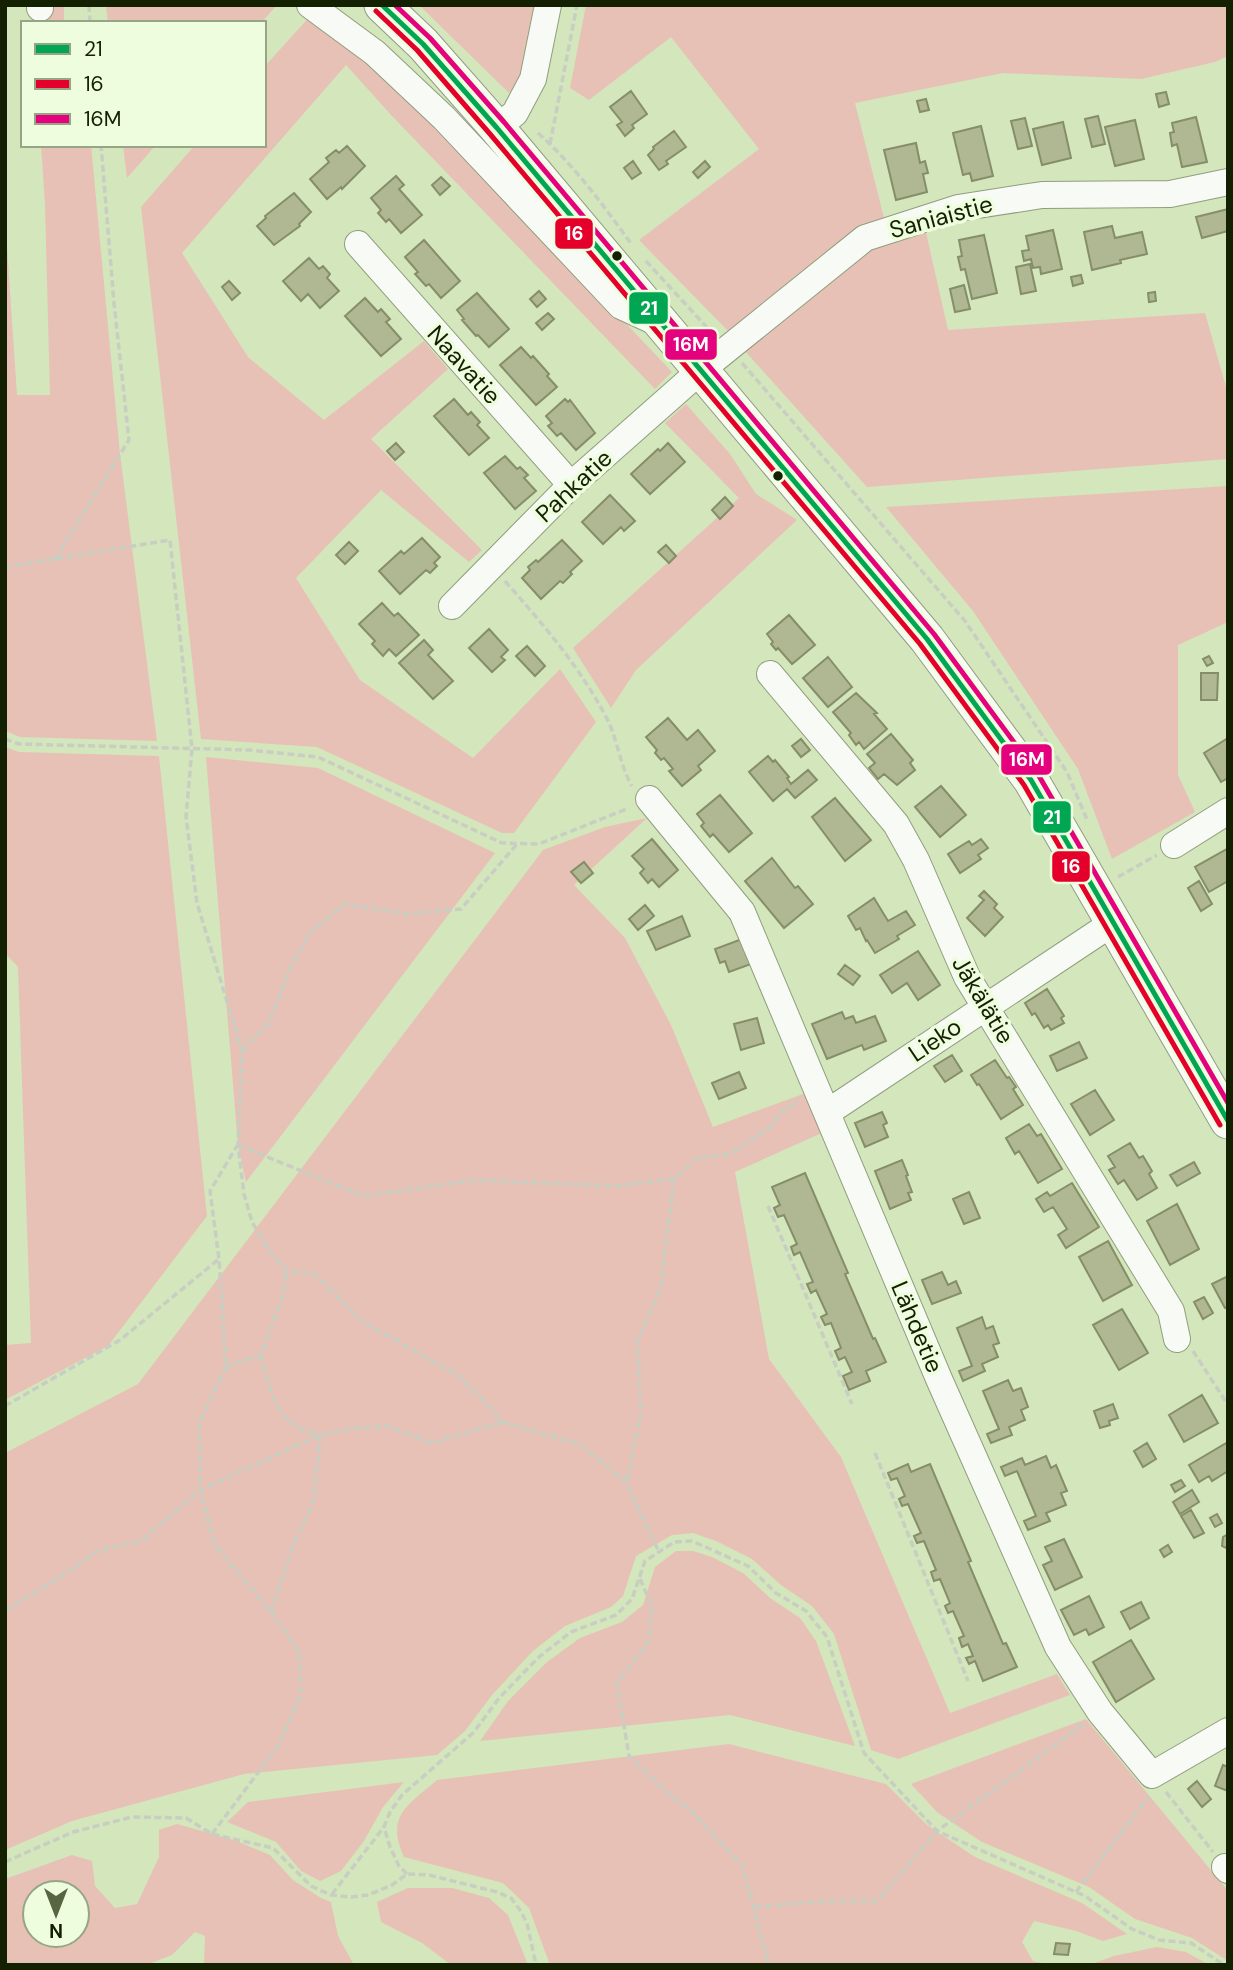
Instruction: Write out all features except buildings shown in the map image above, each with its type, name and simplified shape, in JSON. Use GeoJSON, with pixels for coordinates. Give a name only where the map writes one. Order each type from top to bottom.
{"type":"FeatureCollection","features":[{"type":"Feature","properties":{"kind":"main road"},"geometry":{"type":"LineString","coordinates":[[382,5],[423,44],[497,128],[927,639],[1031,780],[1228,1121]]}},
{"type":"Feature","properties":{"kind":"street"},"geometry":{"type":"LineString","coordinates":[[310,5],[375,53],[444,118],[621,306],[662,326]]}},
{"type":"Feature","properties":{"kind":"street"},"geometry":{"type":"LineString","coordinates":[[497,128],[515,113],[533,79],[548,5]]}},
{"type":"Feature","properties":{"kind":"street","name":"Saniaistie"},"geometry":{"type":"LineString","coordinates":[[700,371],[865,238],[958,208],[1042,195],[1170,194],[1228,182]]}},
{"type":"Feature","properties":{"kind":"street","name":"Naavatie"},"geometry":{"type":"LineString","coordinates":[[358,244],[571,485]]}},
{"type":"Feature","properties":{"kind":"street","name":"Pahkatie"},"geometry":{"type":"LineString","coordinates":[[452,606],[571,485],[700,371]]}},
{"type":"Feature","properties":{"kind":"street","name":"Jäkälätie"},"geometry":{"type":"LineString","coordinates":[[770,674],[896,824],[916,860],[962,967],[1171,1311],[1177,1339]]}},
{"type":"Feature","properties":{"kind":"street","name":"Lähdetie"},"geometry":{"type":"LineString","coordinates":[[649,799],[742,912],[939,1379],[1058,1647],[1100,1712],[1155,1779]]}},
{"type":"Feature","properties":{"kind":"street"},"geometry":{"type":"LineString","coordinates":[[1174,845],[1228,811]]}},
{"type":"Feature","properties":{"kind":"street","name":"Lieko"},"geometry":{"type":"LineString","coordinates":[[823,1102],[986,1006],[1114,922]]}},
{"type":"Feature","properties":{"kind":"street"},"geometry":{"type":"LineString","coordinates":[[1155,1779],[1228,1731]]}},
{"type":"Feature","properties":{"kind":"path"},"geometry":{"type":"LineString","coordinates":[[550,144],[576,5]]}},
{"type":"Feature","properties":{"kind":"path"},"geometry":{"type":"LineString","coordinates":[[55,559],[129,440],[100,147]]}},
{"type":"Feature","properties":{"kind":"path"},"geometry":{"type":"LineString","coordinates":[[5,568],[170,540],[192,750],[186,817],[197,903],[242,1051],[238,1145],[244,1194],[252,1222],[270,1252],[288,1270],[315,1274],[360,1320],[461,1377],[503,1422],[581,1445],[626,1482],[659,1552]]}},
{"type":"Feature","properties":{"kind":"path"},"geometry":{"type":"LineString","coordinates":[[5,739],[19,744],[249,750],[318,757],[502,843],[539,844],[649,799],[632,786],[623,771],[619,746],[605,715],[552,635],[492,566]]}},
{"type":"Feature","properties":{"kind":"path"},"geometry":{"type":"LineString","coordinates":[[242,1051],[269,1023],[292,964],[310,932],[345,904],[408,914],[461,909],[518,844]]}},
{"type":"Feature","properties":{"kind":"path"},"geometry":{"type":"LineString","coordinates":[[1112,881],[1174,845]]}},
{"type":"Feature","properties":{"kind":"path"},"geometry":{"type":"LineString","coordinates":[[238,1145],[363,1196],[475,1180],[616,1186],[674,1179],[697,1158],[724,1155],[747,1144],[800,1099],[823,1102]]}},
{"type":"Feature","properties":{"kind":"path"},"geometry":{"type":"LineString","coordinates":[[212,1834],[278,1746],[301,1695],[299,1651],[271,1612],[215,1545],[200,1490],[199,1423],[226,1367],[219,1259],[210,1191],[238,1145]]}},
{"type":"Feature","properties":{"kind":"path"},"geometry":{"type":"LineString","coordinates":[[626,1482],[641,1412],[637,1341],[660,1290],[674,1179]]}},
{"type":"Feature","properties":{"kind":"path"},"geometry":{"type":"LineString","coordinates":[[768,1206],[852,1404]]}},
{"type":"Feature","properties":{"kind":"path"},"geometry":{"type":"LineString","coordinates":[[5,1406],[120,1340],[219,1259]]}},
{"type":"Feature","properties":{"kind":"path"},"geometry":{"type":"LineString","coordinates":[[288,1270],[282,1298],[261,1355],[279,1413],[299,1430],[320,1435]]}},
{"type":"Feature","properties":{"kind":"path"},"geometry":{"type":"LineString","coordinates":[[1177,1339],[1197,1354],[1228,1405]]}},
{"type":"Feature","properties":{"kind":"path"},"geometry":{"type":"LineString","coordinates":[[226,1367],[261,1355]]}},
{"type":"Feature","properties":{"kind":"path"},"geometry":{"type":"LineString","coordinates":[[5,1611],[99,1550],[141,1541],[200,1490],[320,1435],[388,1426],[431,1443],[503,1422]]}},
{"type":"Feature","properties":{"kind":"path"},"geometry":{"type":"LineString","coordinates":[[271,1612],[292,1548],[313,1502],[320,1435]]}},
{"type":"Feature","properties":{"kind":"path"},"geometry":{"type":"LineString","coordinates":[[875,1453],[968,1681]]}},
{"type":"Feature","properties":{"kind":"path"},"geometry":{"type":"LineString","coordinates":[[331,1895],[384,1827],[390,1812],[402,1795],[473,1733],[500,1697],[539,1657],[571,1632],[616,1615],[632,1599],[645,1560],[674,1542],[692,1541],[748,1566],[776,1593],[806,1611],[827,1637],[864,1753],[936,1831],[1085,1896],[1132,1929],[1159,1940],[1191,1943],[1224,1965]]}},
{"type":"Feature","properties":{"kind":"path"},"geometry":{"type":"LineString","coordinates":[[639,1577],[652,1606],[649,1641],[617,1684],[629,1756],[688,1808],[742,1865],[769,1965]]}},
{"type":"Feature","properties":{"kind":"path"},"geometry":{"type":"LineString","coordinates":[[755,1907],[825,1901],[877,1901],[936,1831],[1100,1712]]}},
{"type":"Feature","properties":{"kind":"path"},"geometry":{"type":"LineString","coordinates":[[1076,1892],[1155,1779],[1226,1869]]}},
{"type":"Feature","properties":{"kind":"path"},"geometry":{"type":"LineString","coordinates":[[5,1862],[73,1832],[132,1817],[186,1818],[212,1834],[273,1848],[311,1886],[331,1895],[368,1895],[392,1885],[407,1874],[453,1880],[498,1892],[511,1898],[527,1923],[536,1965]]}},
{"type":"Feature","properties":{"kind":"path"},"geometry":{"type":"LineString","coordinates":[[384,1827],[395,1857],[407,1874]]}},
{"type":"Feature","properties":{"kind":"shaded area"},"geometry":{"type":"Polygon","coordinates":[[[31,5],[64,5],[64,21],[32,21],[31,5]]]}},
{"type":"Feature","properties":{"kind":"shaded area"},"geometry":{"type":"Polygon","coordinates":[[[106,5],[277,5],[263,21],[108,21],[106,5]]]}},
{"type":"Feature","properties":{"kind":"shaded area"},"geometry":{"type":"Polygon","coordinates":[[[419,5],[535,5],[521,78],[509,93],[419,5]]]}},
{"type":"Feature","properties":{"kind":"shaded area"},"geometry":{"type":"Polygon","coordinates":[[[586,5],[1228,5],[1228,56],[1215,62],[1141,79],[1003,73],[855,103],[884,218],[861,229],[733,336],[639,240],[759,149],[671,37],[589,100],[570,88],[586,5]]]}},
{"type":"Feature","properties":{"kind":"shaded area"},"geometry":{"type":"Polygon","coordinates":[[[313,13],[417,103],[672,372],[655,389],[346,65],[182,253],[248,357],[324,420],[424,341],[448,369],[371,439],[482,550],[469,562],[381,490],[296,578],[360,680],[473,758],[560,669],[596,722],[514,833],[502,833],[317,747],[201,739],[141,207],[193,147],[266,147],[266,65],[313,13]]]}},
{"type":"Feature","properties":{"kind":"shaded area"},"geometry":{"type":"Polygon","coordinates":[[[41,147],[91,147],[120,454],[157,741],[20,737],[5,731],[5,217],[17,395],[50,395],[41,147]]]}},
{"type":"Feature","properties":{"kind":"shaded area"},"geometry":{"type":"Polygon","coordinates":[[[123,147],[154,147],[127,178],[123,147]]]}},
{"type":"Feature","properties":{"kind":"shaded area"},"geometry":{"type":"Polygon","coordinates":[[[925,228],[948,330],[1205,313],[1228,394],[1228,459],[867,487],[745,351],[872,248],[925,228]]]}},
{"type":"Feature","properties":{"kind":"shaded area"},"geometry":{"type":"Polygon","coordinates":[[[686,404],[730,454],[756,494],[797,520],[636,670],[611,708],[573,648],[739,498],[665,423],[686,404]]]}},
{"type":"Feature","properties":{"kind":"shaded area"},"geometry":{"type":"Polygon","coordinates":[[[1228,486],[1228,622],[1178,645],[1178,775],[1195,812],[1112,859],[1078,769],[973,611],[886,507],[1228,486]]]}},
{"type":"Feature","properties":{"kind":"shaded area"},"geometry":{"type":"Polygon","coordinates":[[[5,747],[19,752],[159,756],[207,1216],[108,1346],[5,1400],[5,1345],[31,1343],[18,967],[5,953],[5,747]]]}},
{"type":"Feature","properties":{"kind":"shaded area"},"geometry":{"type":"Polygon","coordinates":[[[206,757],[318,768],[495,853],[246,1182],[238,1145],[206,757]]]}},
{"type":"Feature","properties":{"kind":"shaded area"},"geometry":{"type":"Polygon","coordinates":[[[647,818],[574,885],[625,938],[671,1025],[713,1127],[806,1093],[824,1132],[735,1172],[769,1359],[841,1457],[950,1713],[1057,1674],[1070,1695],[898,1759],[871,1750],[834,1634],[812,1606],[781,1585],[752,1559],[693,1533],[672,1535],[636,1556],[623,1596],[611,1607],[565,1626],[533,1651],[492,1695],[465,1731],[437,1755],[244,1774],[72,1821],[5,1850],[5,1453],[138,1384],[543,850],[605,827],[647,818]]]}},
{"type":"Feature","properties":{"kind":"shaded area"},"geometry":{"type":"Polygon","coordinates":[[[676,1551],[693,1551],[712,1557],[743,1573],[770,1598],[800,1618],[816,1641],[855,1746],[730,1715],[480,1741],[508,1701],[547,1662],[580,1638],[622,1622],[643,1605],[655,1567],[676,1551]]]}},
{"type":"Feature","properties":{"kind":"shaded area"},"geometry":{"type":"Polygon","coordinates":[[[1086,1719],[1228,1891],[1228,1961],[1192,1938],[1135,1919],[1089,1887],[982,1842],[938,1813],[911,1784],[1086,1719]]]}},
{"type":"Feature","properties":{"kind":"shaded area"},"geometry":{"type":"Polygon","coordinates":[[[729,1744],[886,1784],[927,1825],[975,1857],[1082,1903],[1127,1934],[1103,1941],[1034,1921],[1022,1942],[1033,1961],[1052,1965],[550,1965],[529,1908],[503,1883],[404,1857],[399,1843],[397,1831],[402,1812],[437,1780],[729,1744]]]}},
{"type":"Feature","properties":{"kind":"shaded area"},"geometry":{"type":"Polygon","coordinates":[[[404,1782],[383,1807],[364,1841],[341,1871],[320,1881],[301,1871],[276,1842],[227,1822],[248,1802],[404,1782]]]}},
{"type":"Feature","properties":{"kind":"shaded area"},"geometry":{"type":"Polygon","coordinates":[[[177,1824],[234,1840],[270,1855],[293,1880],[331,1902],[338,1936],[354,1965],[204,1965],[205,1936],[195,1932],[172,1955],[146,1965],[5,1965],[5,1879],[72,1855],[92,1861],[95,1886],[115,1908],[137,1904],[159,1857],[159,1830],[177,1824]]]}},
{"type":"Feature","properties":{"kind":"shaded area"},"geometry":{"type":"Polygon","coordinates":[[[408,1888],[452,1888],[489,1898],[508,1915],[528,1965],[451,1965],[422,1943],[381,1922],[377,1902],[408,1888]]]}},
{"type":"Feature","properties":{"kind":"shaded area"},"geometry":{"type":"Polygon","coordinates":[[[1157,1947],[1186,1952],[1209,1965],[1089,1965],[1114,1956],[1157,1947]]]}},
{"type":"Feature","properties":{"kind":"transit line","name":"21"},"geometry":{"type":"LineString","coordinates":[[382,5],[423,44],[497,128],[927,639],[1031,780],[1228,1121]]}},
{"type":"Feature","properties":{"kind":"transit line","name":"16M"},"geometry":{"type":"LineString","coordinates":[[395,5],[430,38],[504,122],[934,634],[1039,776],[1228,1103]]}},
{"type":"Feature","properties":{"kind":"transit line","name":"16"},"geometry":{"type":"LineString","coordinates":[[376,11],[417,50],[490,134],[920,644],[1024,785],[1220,1125]]}}]}
